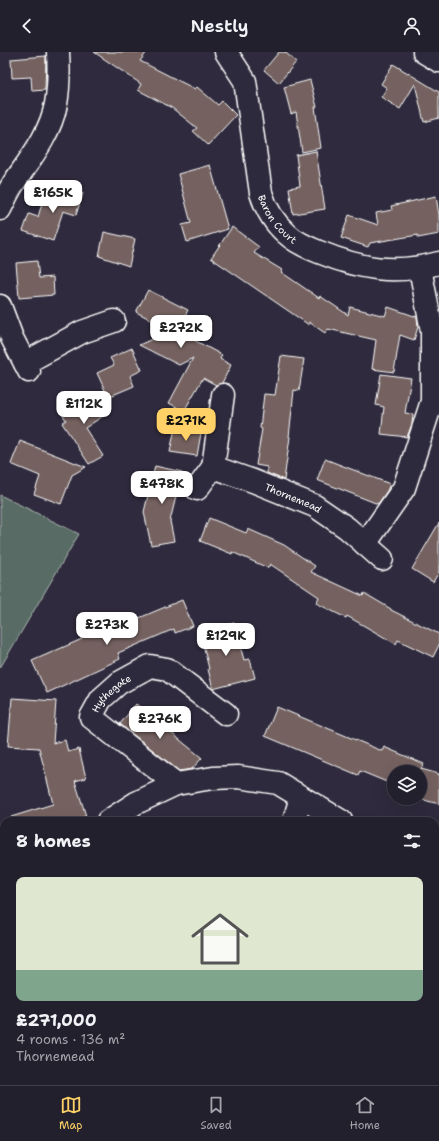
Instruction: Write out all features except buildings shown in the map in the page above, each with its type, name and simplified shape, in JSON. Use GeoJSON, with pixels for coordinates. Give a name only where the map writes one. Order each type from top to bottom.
{"type":"FeatureCollection","features":[{"type":"Feature","properties":{"kind":"street"},"geometry":{"type":"LineString","coordinates":[[0,209],[12,185],[38,148],[50,124],[56,105],[59,82],[58,52]]}},
{"type":"Feature","properties":{"kind":"street","name":"Baron Court"},"geometry":{"type":"LineString","coordinates":[[226,52],[245,81],[261,193],[266,208],[287,235],[301,243],[341,260],[369,268],[400,270],[430,266]]}},
{"type":"Feature","properties":{"kind":"street"},"geometry":{"type":"LineString","coordinates":[[424,52],[439,61]]}},
{"type":"Feature","properties":{"kind":"street"},"geometry":{"type":"LineString","coordinates":[[365,544],[404,488],[435,402],[430,266]]}},
{"type":"Feature","properties":{"kind":"street"},"geometry":{"type":"LineString","coordinates":[[0,306],[12,338],[27,367],[82,332],[114,321]]}},
{"type":"Feature","properties":{"kind":"street"},"geometry":{"type":"LineString","coordinates":[[197,489],[213,467],[223,395]]}},
{"type":"Feature","properties":{"kind":"street","name":"Thornemead"},"geometry":{"type":"LineString","coordinates":[[213,467],[253,481],[315,506],[347,528],[382,559]]}},
{"type":"Feature","properties":{"kind":"street","name":"Hythegate"},"geometry":{"type":"LineString","coordinates":[[176,784],[91,717],[102,699],[120,683],[150,666],[167,669],[226,714]]}},
{"type":"Feature","properties":{"kind":"street"},"geometry":{"type":"LineString","coordinates":[[114,817],[136,803],[176,784],[212,778],[238,777],[278,783],[334,817]]}},
{"type":"Feature","properties":{"kind":"street"},"geometry":{"type":"LineString","coordinates":[[295,817],[300,797]]}},
{"type":"Feature","properties":{"kind":"green space"},"geometry":{"type":"Polygon","coordinates":[[[0,495],[79,534],[0,668],[0,495]]]}}]}
